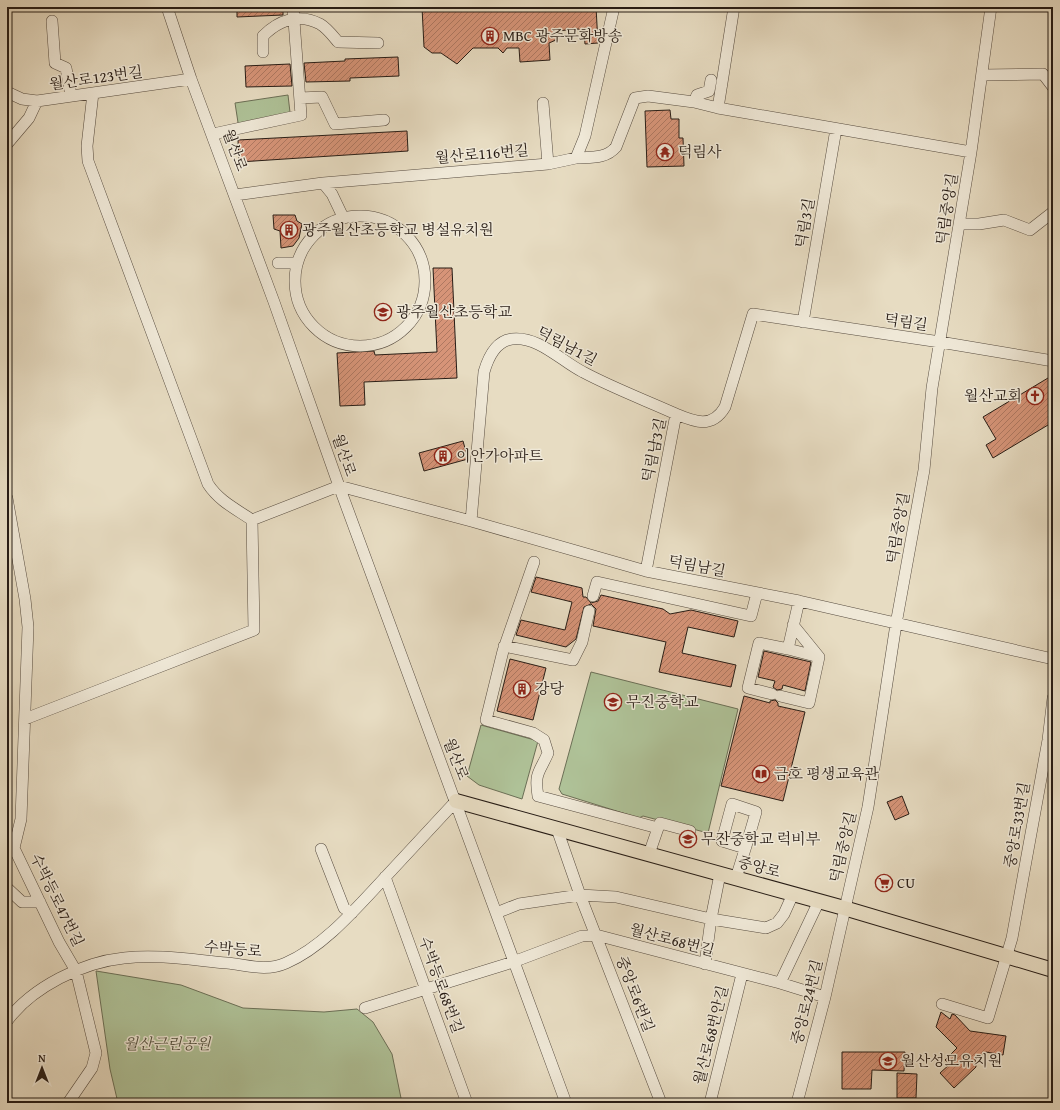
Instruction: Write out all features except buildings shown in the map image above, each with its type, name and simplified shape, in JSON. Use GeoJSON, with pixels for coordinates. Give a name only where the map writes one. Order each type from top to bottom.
{"type":"FeatureCollection","features":[{"type":"Feature","properties":{"kind":"main road","name":"중앙로"},"geometry":{"type":"LineString","coordinates":[[456,801],[844,908],[1053,970]]}},
{"type":"Feature","properties":{"kind":"street","name":"월산로"},"geometry":{"type":"LineString","coordinates":[[167,7],[191,79],[213,134],[410,682],[456,801],[513,962],[566,1103]]}},
{"type":"Feature","properties":{"kind":"street"},"geometry":{"type":"LineString","coordinates":[[576,158],[585,136],[614,7]]}},
{"type":"Feature","properties":{"kind":"street"},"geometry":{"type":"LineString","coordinates":[[718,108],[734,7]]}},
{"type":"Feature","properties":{"kind":"street","name":"덕림중앙길"},"geometry":{"type":"LineString","coordinates":[[844,908],[868,807],[896,624],[924,470],[932,388],[960,224],[991,7]]}},
{"type":"Feature","properties":{"kind":"street"},"geometry":{"type":"LineString","coordinates":[[293,13],[321,25],[338,42],[378,42]]}},
{"type":"Feature","properties":{"kind":"street"},"geometry":{"type":"LineString","coordinates":[[263,52],[263,36],[272,27],[293,13]]}},
{"type":"Feature","properties":{"kind":"street"},"geometry":{"type":"LineString","coordinates":[[213,134],[301,115],[293,13]]}},
{"type":"Feature","properties":{"kind":"street"},"geometry":{"type":"LineString","coordinates":[[52,21],[55,64],[66,68],[71,96]]}},
{"type":"Feature","properties":{"kind":"street"},"geometry":{"type":"LineString","coordinates":[[982,75],[1043,74],[1053,86]]}},
{"type":"Feature","properties":{"kind":"street","name":"월산로123번길"},"geometry":{"type":"LineString","coordinates":[[7,92],[22,98],[37,101],[191,79]]}},
{"type":"Feature","properties":{"kind":"street"},"geometry":{"type":"LineString","coordinates":[[711,80],[709,91],[697,95],[694,102],[718,108],[836,130],[971,152]]}},
{"type":"Feature","properties":{"kind":"street"},"geometry":{"type":"LineString","coordinates":[[93,93],[87,146],[88,161],[208,484],[215,494],[227,504],[252,520]]}},
{"type":"Feature","properties":{"kind":"street","name":"월산로116번길"},"geometry":{"type":"LineString","coordinates":[[235,195],[323,183],[548,164],[576,158],[604,156],[611,153],[616,147],[635,98],[648,96],[694,102]]}},
{"type":"Feature","properties":{"kind":"street"},"geometry":{"type":"LineString","coordinates":[[300,98],[322,97],[335,124],[384,120]]}},
{"type":"Feature","properties":{"kind":"street"},"geometry":{"type":"LineString","coordinates":[[7,144],[28,118],[37,101]]}},
{"type":"Feature","properties":{"kind":"street"},"geometry":{"type":"LineString","coordinates":[[543,103],[548,164]]}},
{"type":"Feature","properties":{"kind":"street","name":"덕림3길"},"geometry":{"type":"LineString","coordinates":[[803,322],[836,130]]}},
{"type":"Feature","properties":{"kind":"street"},"geometry":{"type":"LineString","coordinates":[[323,183],[332,194],[343,217]]}},
{"type":"Feature","properties":{"kind":"street"},"geometry":{"type":"LineString","coordinates":[[960,224],[980,224],[1004,220],[1030,230],[1053,212]]}},
{"type":"Feature","properties":{"kind":"street"},"geometry":{"type":"LineString","coordinates":[[365,215],[387,221],[405,233],[419,251],[425,272],[425,294],[417,314],[402,331],[383,342],[361,346],[340,344],[321,334],[306,319],[297,300],[294,279],[297,263],[308,240],[324,226],[343,217],[365,215]]}},
{"type":"Feature","properties":{"kind":"street"},"geometry":{"type":"LineString","coordinates":[[278,263],[297,263]]}},
{"type":"Feature","properties":{"kind":"street","name":"덕림길"},"geometry":{"type":"LineString","coordinates":[[754,314],[940,342],[1053,361]]}},
{"type":"Feature","properties":{"kind":"street","name":"덕림남3길"},"geometry":{"type":"LineString","coordinates":[[646,571],[676,414],[694,422],[713,420],[721,414],[725,407],[754,314]]}},
{"type":"Feature","properties":{"kind":"street","name":"덕림남1길"},"geometry":{"type":"LineString","coordinates":[[471,521],[484,372],[488,356],[506,341],[512,339],[532,342],[547,349],[582,372],[676,414]]}},
{"type":"Feature","properties":{"kind":"street"},"geometry":{"type":"LineString","coordinates":[[252,520],[339,486]]}},
{"type":"Feature","properties":{"kind":"street","name":"덕림남길"},"geometry":{"type":"LineString","coordinates":[[339,486],[471,521],[646,571],[799,600],[896,624],[1053,659]]}},
{"type":"Feature","properties":{"kind":"street"},"geometry":{"type":"LineString","coordinates":[[7,498],[25,599],[28,627],[21,818],[10,848]]}},
{"type":"Feature","properties":{"kind":"street"},"geometry":{"type":"LineString","coordinates":[[25,719],[254,630],[252,520]]}},
{"type":"Feature","properties":{"kind":"street"},"geometry":{"type":"LineString","coordinates":[[534,562],[504,646],[486,720],[533,733],[544,740],[548,753],[538,770],[536,785],[538,796],[658,828]]}},
{"type":"Feature","properties":{"kind":"street"},"geometry":{"type":"LineString","coordinates":[[593,596],[597,582],[751,616],[757,593]]}},
{"type":"Feature","properties":{"kind":"street"},"geometry":{"type":"LineString","coordinates":[[788,649],[799,600]]}},
{"type":"Feature","properties":{"kind":"street"},"geometry":{"type":"LineString","coordinates":[[504,646],[574,660],[582,642],[589,611]]}},
{"type":"Feature","properties":{"kind":"street"},"geometry":{"type":"LineString","coordinates":[[793,625],[819,656]]}},
{"type":"Feature","properties":{"kind":"street"},"geometry":{"type":"LineString","coordinates":[[759,643],[819,656],[809,703],[748,688],[759,643]]}},
{"type":"Feature","properties":{"kind":"street","name":"중앙로33번길"},"geometry":{"type":"LineString","coordinates":[[942,1004],[988,1018],[1012,938],[1045,755],[1053,698]]}},
{"type":"Feature","properties":{"kind":"street","name":"수박등로"},"geometry":{"type":"LineString","coordinates":[[7,1021],[35,994],[52,982],[106,960],[155,957],[229,963],[257,968],[275,967],[300,956],[352,913],[456,801]]}},
{"type":"Feature","properties":{"kind":"street"},"geometry":{"type":"LineString","coordinates":[[649,854],[660,823],[690,831]]}},
{"type":"Feature","properties":{"kind":"street","name":"중앙로6번길"},"geometry":{"type":"LineString","coordinates":[[557,829],[580,895],[661,1103]]}},
{"type":"Feature","properties":{"kind":"street","name":"수박등로47번길"},"geometry":{"type":"LineString","coordinates":[[10,848],[40,902],[59,942],[76,971],[96,1053],[92,1068],[68,1103]]}},
{"type":"Feature","properties":{"kind":"street"},"geometry":{"type":"LineString","coordinates":[[736,878],[745,848]]}},
{"type":"Feature","properties":{"kind":"street"},"geometry":{"type":"LineString","coordinates":[[321,849],[344,908],[352,913]]}},
{"type":"Feature","properties":{"kind":"street"},"geometry":{"type":"LineString","coordinates":[[705,964],[711,919],[720,874]]}},
{"type":"Feature","properties":{"kind":"street","name":"수박등로68번길"},"geometry":{"type":"LineString","coordinates":[[385,877],[467,1103]]}},
{"type":"Feature","properties":{"kind":"street"},"geometry":{"type":"LineString","coordinates":[[7,888],[22,902],[40,902]]}},
{"type":"Feature","properties":{"kind":"street"},"geometry":{"type":"LineString","coordinates":[[496,913],[519,904],[580,895],[616,897],[711,919],[766,928],[776,923],[780,918],[793,894]]}},
{"type":"Feature","properties":{"kind":"street"},"geometry":{"type":"LineString","coordinates":[[780,983],[819,901]]}},
{"type":"Feature","properties":{"kind":"street","name":"중앙로24번길"},"geometry":{"type":"LineString","coordinates":[[797,1103],[825,997],[844,908]]}},
{"type":"Feature","properties":{"kind":"street","name":"월산로68번길"},"geometry":{"type":"LineString","coordinates":[[365,1008],[513,962],[582,936],[596,936],[780,983],[825,997]]}},
{"type":"Feature","properties":{"kind":"street","name":"월산로68번안길"},"geometry":{"type":"LineString","coordinates":[[710,1103],[742,974]]}},
{"type":"Feature","properties":{"kind":"green space"},"geometry":{"type":"Polygon","coordinates":[[[288,95],[291,121],[239,129],[235,103],[288,95]]]}},
{"type":"Feature","properties":{"kind":"green space"},"geometry":{"type":"Polygon","coordinates":[[[591,672],[738,709],[708,833],[643,816],[639,818],[562,794],[559,789],[591,672]]]}},
{"type":"Feature","properties":{"kind":"green space"},"geometry":{"type":"Polygon","coordinates":[[[481,725],[538,741],[522,799],[479,785],[467,776],[481,725]]]}},
{"type":"Feature","properties":{"kind":"green space","name":"월산근린공원"},"geometry":{"type":"Polygon","coordinates":[[[96,971],[181,985],[243,1008],[324,1012],[357,1009],[373,1022],[392,1054],[402,1103],[118,1103],[110,1069],[96,971]]]}},
{"type":"Feature","properties":{"kind":"place","name":"MBC 광주문화방송"},"geometry":{"type":"Point","coordinates":[490,36]}},
{"type":"Feature","properties":{"kind":"place","name":"덕림사"},"geometry":{"type":"Point","coordinates":[665,152]}},
{"type":"Feature","properties":{"kind":"place","name":"광주월산초등학교 병설유치원"},"geometry":{"type":"Point","coordinates":[289,230]}},
{"type":"Feature","properties":{"kind":"place","name":"광주월산초등학교"},"geometry":{"type":"Point","coordinates":[383,312]}},
{"type":"Feature","properties":{"kind":"place","name":"월산교회"},"geometry":{"type":"Point","coordinates":[1035,396]}},
{"type":"Feature","properties":{"kind":"place","name":"이안가아파트"},"geometry":{"type":"Point","coordinates":[443,456]}},
{"type":"Feature","properties":{"kind":"place","name":"강당"},"geometry":{"type":"Point","coordinates":[522,689]}},
{"type":"Feature","properties":{"kind":"place","name":"무진중학교"},"geometry":{"type":"Point","coordinates":[613,702]}},
{"type":"Feature","properties":{"kind":"place","name":"금호 평생교육관"},"geometry":{"type":"Point","coordinates":[761,774]}},
{"type":"Feature","properties":{"kind":"place","name":"무잔중학교 럭비부"},"geometry":{"type":"Point","coordinates":[688,839]}},
{"type":"Feature","properties":{"kind":"place","name":"CU"},"geometry":{"type":"Point","coordinates":[884,883]}},
{"type":"Feature","properties":{"kind":"place","name":"월산성모유치원"},"geometry":{"type":"Point","coordinates":[888,1061]}}]}
